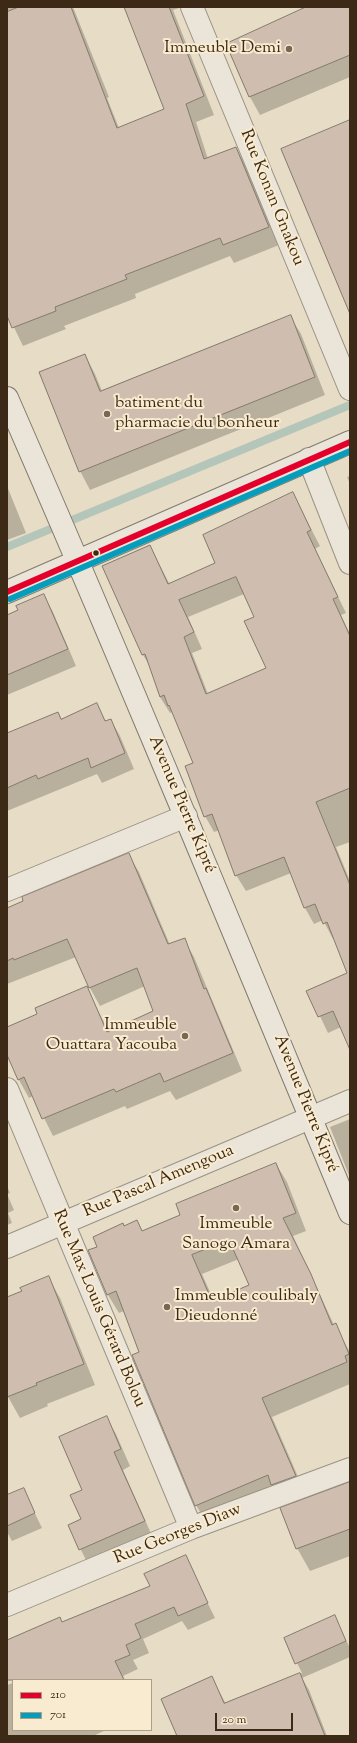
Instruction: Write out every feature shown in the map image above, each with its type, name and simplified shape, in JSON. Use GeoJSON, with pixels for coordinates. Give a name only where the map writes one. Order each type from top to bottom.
{"type":"FeatureCollection","features":[{"type":"Feature","properties":{"kind":"street","name":"Rue Konan Gnakou"},"geometry":{"type":"LineString","coordinates":[[192,7],[350,389]]}},
{"type":"Feature","properties":{"kind":"street","name":"Avenue Pierre Kipré"},"geometry":{"type":"LineString","coordinates":[[7,398],[186,816],[350,1213]]}},
{"type":"Feature","properties":{"kind":"street"},"geometry":{"type":"LineString","coordinates":[[7,592],[350,442]]}},
{"type":"Feature","properties":{"kind":"street"},"geometry":{"type":"LineString","coordinates":[[309,460],[350,564]]}},
{"type":"Feature","properties":{"kind":"street"},"geometry":{"type":"LineString","coordinates":[[7,890],[186,816]]}},
{"type":"Feature","properties":{"kind":"street","name":"Rue Max Louis Gérard Bolou"},"geometry":{"type":"LineString","coordinates":[[7,1089],[62,1224],[191,1528]]}},
{"type":"Feature","properties":{"kind":"street","name":"Rue Pascal Amengoua"},"geometry":{"type":"LineString","coordinates":[[7,1247],[350,1101]]}},
{"type":"Feature","properties":{"kind":"street","name":"Rue Georges Diaw"},"geometry":{"type":"LineString","coordinates":[[7,1605],[191,1528],[350,1469]]}},
{"type":"Feature","properties":{"kind":"building"},"geometry":{"type":"Polygon","coordinates":[[[19,7],[71,7],[117,128],[164,109],[124,7],[169,7],[204,96],[186,104],[204,159],[236,147],[269,227],[223,245],[220,238],[125,275],[127,279],[55,307],[56,311],[12,328],[7,316],[7,12],[19,7]]]}},
{"type":"Feature","properties":{"kind":"building","name":"Immeuble Demi"},"geometry":{"type":"Polygon","coordinates":[[[306,7],[350,7],[350,55],[249,97],[226,44],[306,7]]]}},
{"type":"Feature","properties":{"kind":"building"},"geometry":{"type":"Polygon","coordinates":[[[350,120],[350,314],[281,149],[350,120]]]}},
{"type":"Feature","properties":{"kind":"building"},"geometry":{"type":"Polygon","coordinates":[[[291,315],[315,377],[79,472],[39,372],[85,354],[100,391],[291,315]]]}},
{"type":"Feature","properties":{"kind":"building"},"geometry":{"type":"Polygon","coordinates":[[[293,492],[311,530],[307,532],[338,597],[333,599],[350,636],[350,788],[316,802],[350,885],[350,1050],[333,1011],[318,1017],[306,991],[347,973],[327,922],[323,924],[315,904],[304,908],[284,857],[235,876],[212,814],[204,817],[185,766],[193,763],[169,705],[168,706],[164,695],[160,697],[145,654],[142,655],[102,566],[150,545],[168,584],[215,563],[203,535],[293,492]],[[236,577],[179,600],[194,632],[184,637],[206,694],[266,668],[244,621],[254,617],[236,577]]]}},
{"type":"Feature","properties":{"kind":"building"},"geometry":{"type":"Polygon","coordinates":[[[44,594],[68,649],[7,675],[7,615],[18,610],[16,606],[44,594]]]}},
{"type":"Feature","properties":{"kind":"building"},"geometry":{"type":"Polygon","coordinates":[[[97,703],[105,721],[111,719],[125,753],[91,768],[88,758],[38,779],[36,775],[7,788],[7,733],[58,712],[61,719],[97,703]]]}},
{"type":"Feature","properties":{"kind":"building"},"geometry":{"type":"Polygon","coordinates":[[[129,853],[168,944],[185,938],[204,989],[206,988],[233,1053],[164,1082],[160,1073],[116,1092],[114,1089],[42,1119],[24,1077],[18,1080],[7,1055],[7,1027],[37,1014],[35,1008],[87,986],[107,1032],[153,1011],[137,968],[89,988],[67,939],[14,960],[13,958],[7,961],[7,908],[23,901],[22,897],[129,853]]]}},
{"type":"Feature","properties":{"kind":"building"},"geometry":{"type":"Polygon","coordinates":[[[276,1163],[296,1213],[283,1218],[311,1274],[332,1325],[336,1323],[349,1354],[345,1356],[347,1362],[262,1398],[296,1476],[271,1485],[268,1475],[195,1506],[132,1355],[139,1352],[116,1291],[107,1295],[88,1250],[97,1247],[93,1237],[123,1223],[124,1226],[137,1220],[142,1231],[180,1215],[176,1204],[276,1163]],[[229,1240],[192,1255],[212,1301],[249,1285],[229,1240]]]}},
{"type":"Feature","properties":{"kind":"building"},"geometry":{"type":"Polygon","coordinates":[[[49,1276],[84,1364],[36,1383],[37,1385],[7,1397],[7,1297],[22,1291],[20,1288],[49,1276]]]}},
{"type":"Feature","properties":{"kind":"building"},"geometry":{"type":"Polygon","coordinates":[[[107,1416],[121,1449],[114,1452],[145,1521],[79,1550],[68,1525],[81,1519],[70,1495],[82,1490],[59,1437],[107,1416]]]}},
{"type":"Feature","properties":{"kind":"building"},"geometry":{"type":"Polygon","coordinates":[[[350,1482],[350,1529],[296,1549],[280,1508],[350,1482]]]}},
{"type":"Feature","properties":{"kind":"building"},"geometry":{"type":"Polygon","coordinates":[[[24,1488],[35,1513],[7,1526],[7,1495],[24,1488]]]}},
{"type":"Feature","properties":{"kind":"building"},"geometry":{"type":"Polygon","coordinates":[[[186,1555],[208,1603],[178,1616],[174,1607],[135,1624],[141,1638],[126,1645],[130,1655],[115,1661],[124,1679],[7,1680],[7,1640],[60,1617],[62,1622],[150,1586],[144,1574],[186,1555]]]}},
{"type":"Feature","properties":{"kind":"building"},"geometry":{"type":"Polygon","coordinates":[[[335,1615],[346,1641],[295,1664],[284,1638],[335,1615]]]}},
{"type":"Feature","properties":{"kind":"building"},"geometry":{"type":"Polygon","coordinates":[[[300,1673],[325,1736],[177,1736],[161,1699],[212,1676],[224,1703],[300,1673]]]}},
{"type":"Feature","properties":{"kind":"waterway"},"geometry":{"type":"LineString","coordinates":[[7,547],[350,405]]}},
{"type":"Feature","properties":{"kind":"transit line","name":"210"},"geometry":{"type":"LineString","coordinates":[[7,592],[350,442]]}},
{"type":"Feature","properties":{"kind":"transit line","name":"701"},"geometry":{"type":"LineString","coordinates":[[10,599],[350,451]]}},
{"type":"Feature","properties":{"kind":"place","name":"Immeuble Demi"},"geometry":{"type":"Point","coordinates":[289,49]}},
{"type":"Feature","properties":{"kind":"place","name":"batiment du pharmacie du bonheur"},"geometry":{"type":"Point","coordinates":[107,414]}},
{"type":"Feature","properties":{"kind":"place","name":"Immeuble Ouattara Yacouba"},"geometry":{"type":"Point","coordinates":[185,1036]}},
{"type":"Feature","properties":{"kind":"place","name":"Immeuble Sanogo Amara"},"geometry":{"type":"Point","coordinates":[236,1208]}},
{"type":"Feature","properties":{"kind":"place","name":"Immeuble coulibaly Dieudonné"},"geometry":{"type":"Point","coordinates":[167,1307]}}]}
